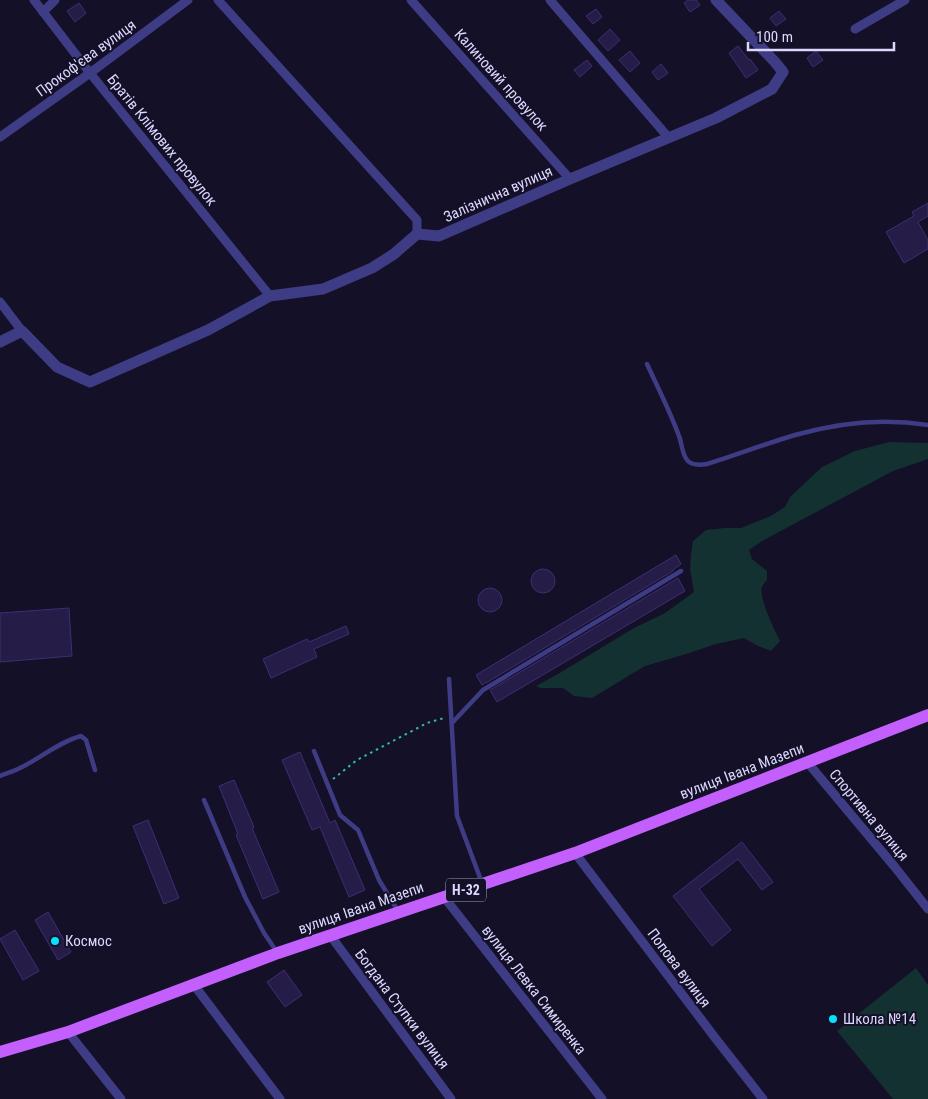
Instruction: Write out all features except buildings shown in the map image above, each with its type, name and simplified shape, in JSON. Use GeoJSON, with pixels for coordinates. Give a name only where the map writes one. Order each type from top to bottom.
{"type":"FeatureCollection","features":[{"type":"Feature","properties":{"kind":"main road","name":"вулиця Івана Мазепи"},"geometry":{"type":"LineString","coordinates":[[0,1052],[68,1032],[278,953],[574,853],[927,717]]}},
{"type":"Feature","properties":{"kind":"street","name":"Братів Клімових провулок"},"geometry":{"type":"LineString","coordinates":[[34,0],[90,73],[270,296]]}},
{"type":"Feature","properties":{"kind":"street"},"geometry":{"type":"LineString","coordinates":[[43,12],[54,0]]}},
{"type":"Feature","properties":{"kind":"street","name":"Прокоф'єва вулиця"},"geometry":{"type":"LineString","coordinates":[[0,137],[188,0]]}},
{"type":"Feature","properties":{"kind":"street"},"geometry":{"type":"LineString","coordinates":[[0,302],[22,331],[57,367],[90,382],[208,330],[270,296],[323,289],[372,268],[394,254],[417,234],[417,220],[218,0]]}},
{"type":"Feature","properties":{"kind":"street","name":"Калиновий провулок"},"geometry":{"type":"LineString","coordinates":[[411,0],[570,179]]}},
{"type":"Feature","properties":{"kind":"street"},"geometry":{"type":"LineString","coordinates":[[550,0],[668,137]]}},
{"type":"Feature","properties":{"kind":"street","name":"Залізнична вулиця"},"geometry":{"type":"LineString","coordinates":[[417,234],[439,236],[716,118],[772,89],[783,72],[716,0]]}},
{"type":"Feature","properties":{"kind":"street"},"geometry":{"type":"LineString","coordinates":[[855,29],[905,0]]}},
{"type":"Feature","properties":{"kind":"street"},"geometry":{"type":"LineString","coordinates":[[0,342],[22,331]]}},
{"type":"Feature","properties":{"kind":"street","name":"Спортивна вулиця"},"geometry":{"type":"LineString","coordinates":[[808,763],[928,909]]}},
{"type":"Feature","properties":{"kind":"street","name":"Попова вулиця"},"geometry":{"type":"LineString","coordinates":[[574,853],[763,1099]]}},
{"type":"Feature","properties":{"kind":"street","name":"вулиця Левка Симиренка"},"geometry":{"type":"LineString","coordinates":[[444,897],[602,1099]]}},
{"type":"Feature","properties":{"kind":"street","name":"Богдана Ступки вулиця"},"geometry":{"type":"LineString","coordinates":[[330,935],[452,1099]]}},
{"type":"Feature","properties":{"kind":"street"},"geometry":{"type":"LineString","coordinates":[[194,985],[280,1099]]}},
{"type":"Feature","properties":{"kind":"street"},"geometry":{"type":"LineString","coordinates":[[68,1032],[120,1099]]}},
{"type":"Feature","properties":{"kind":"lane"},"geometry":{"type":"LineString","coordinates":[[647,364],[674,422],[687,461],[695,465],[707,464],[795,435],[852,423],[894,421],[928,425]]}},
{"type":"Feature","properties":{"kind":"lane"},"geometry":{"type":"LineString","coordinates":[[452,723],[483,690],[681,571]]}},
{"type":"Feature","properties":{"kind":"lane"},"geometry":{"type":"LineString","coordinates":[[449,679],[457,816],[482,884]]}},
{"type":"Feature","properties":{"kind":"lane"},"geometry":{"type":"LineString","coordinates":[[0,776],[21,768],[58,746],[81,736],[86,740],[95,770]]}},
{"type":"Feature","properties":{"kind":"lane"},"geometry":{"type":"LineString","coordinates":[[314,751],[340,815],[358,830],[379,880],[399,912]]}},
{"type":"Feature","properties":{"kind":"lane"},"geometry":{"type":"LineString","coordinates":[[204,800],[245,897],[264,934],[278,953]]}},
{"type":"Feature","properties":{"kind":"path"},"geometry":{"type":"LineString","coordinates":[[327,784],[358,760],[427,723],[451,716]]}},
{"type":"Feature","properties":{"kind":"green space"},"geometry":{"type":"Polygon","coordinates":[[[889,442],[928,443],[928,459],[893,471],[762,541],[749,550],[752,559],[767,571],[767,580],[762,586],[761,591],[762,598],[780,641],[771,651],[744,638],[716,644],[645,666],[592,698],[574,696],[563,688],[541,688],[536,686],[634,628],[665,613],[694,592],[690,569],[693,541],[706,530],[741,528],[771,516],[785,507],[790,497],[822,467],[855,451],[889,442]]]}},
{"type":"Feature","properties":{"kind":"green space"},"geometry":{"type":"Polygon","coordinates":[[[916,968],[928,985],[928,1099],[893,1099],[837,1031],[916,968]]]}},
{"type":"Feature","properties":{"kind":"place","name":"Космос"},"geometry":{"type":"Point","coordinates":[55,941]}},
{"type":"Feature","properties":{"kind":"place","name":"Школа №14"},"geometry":{"type":"Point","coordinates":[833,1019]}}]}
